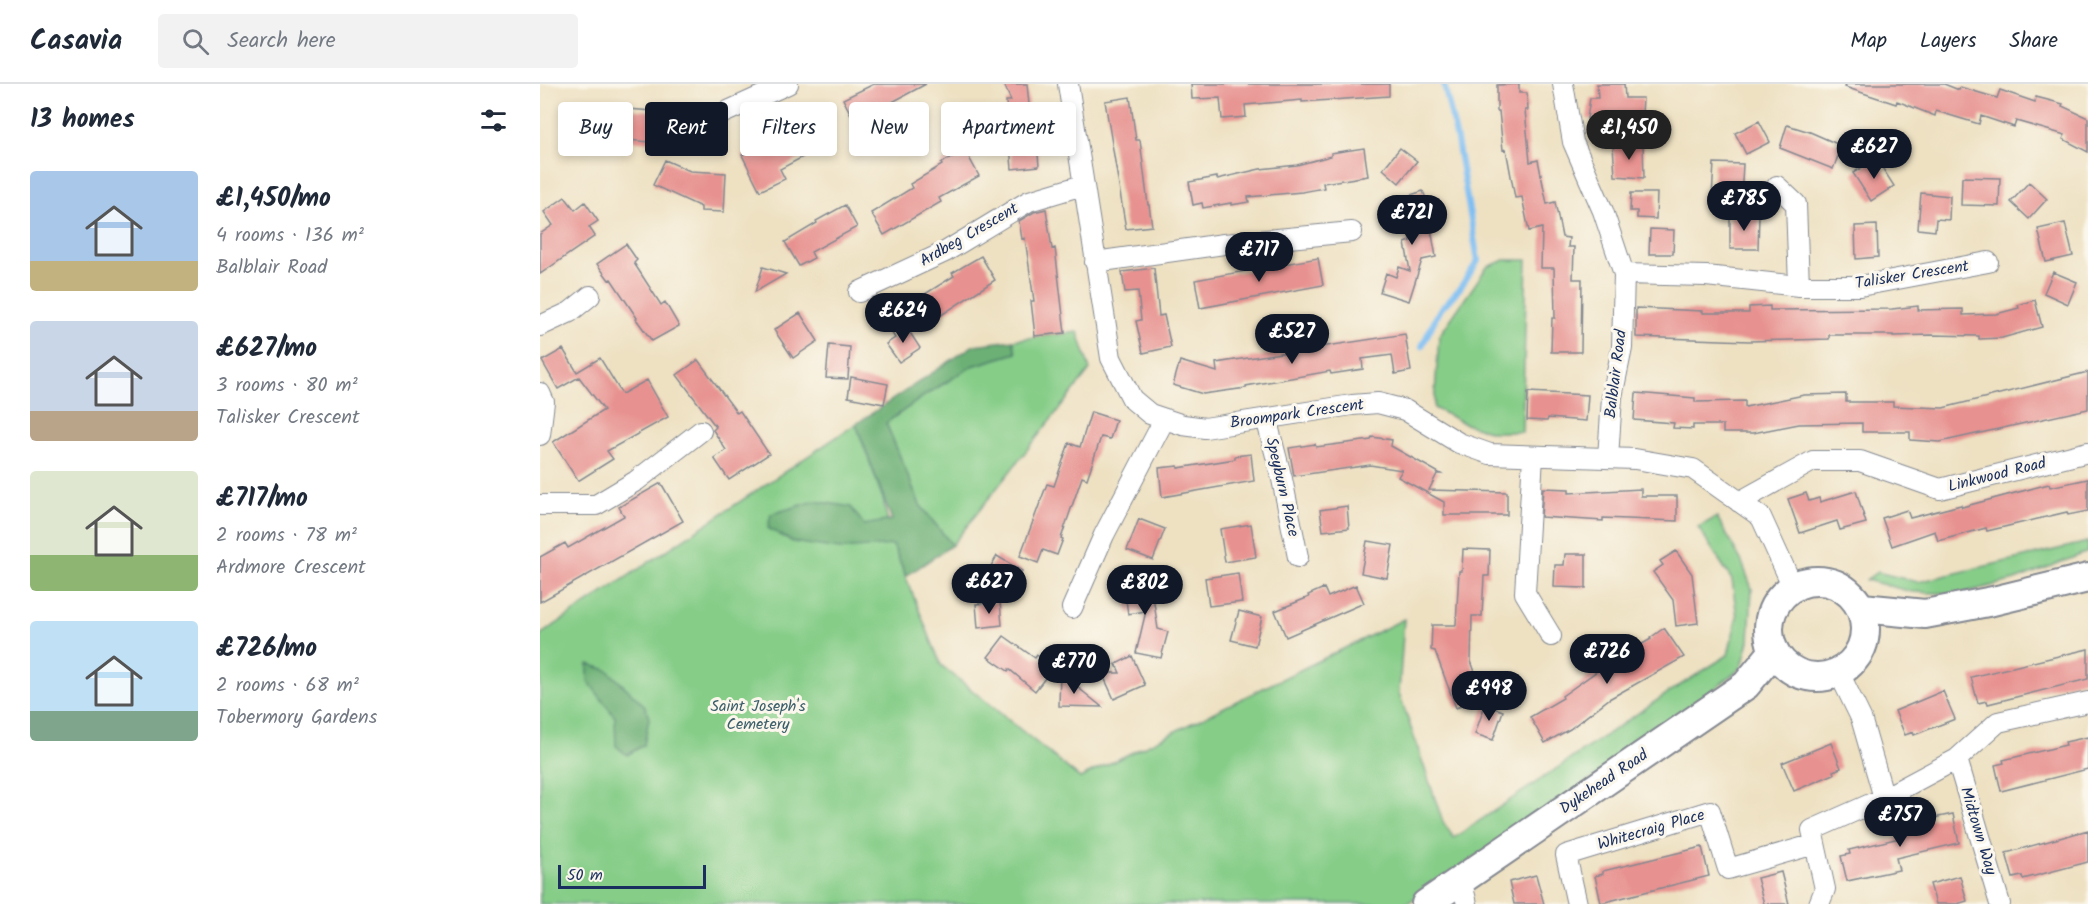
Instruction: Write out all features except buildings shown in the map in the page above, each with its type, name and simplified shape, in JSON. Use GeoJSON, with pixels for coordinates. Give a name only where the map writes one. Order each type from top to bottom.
{"type":"FeatureCollection","features":[{"type":"Feature","properties":{"kind":"street"},"geometry":{"type":"LineString","coordinates":[[728,111],[788,84]]}},
{"type":"Feature","properties":{"kind":"street","name":"Broompark Crescent"},"geometry":{"type":"LineString","coordinates":[[1068,84],[1111,358],[1132,399],[1150,414],[1183,426],[1205,428],[1378,403],[1405,410],[1459,443],[1490,454],[1635,459],[1693,469],[1761,517],[1793,587]]}},
{"type":"Feature","properties":{"kind":"street","name":"Balblair Road"},"geometry":{"type":"LineString","coordinates":[[1563,84],[1573,142],[1603,211],[1624,274],[1622,348],[1612,397],[1608,458]]}},
{"type":"Feature","properties":{"kind":"street","name":"Ardbeg Crescent"},"geometry":{"type":"LineString","coordinates":[[859,292],[945,252],[1029,201],[1083,185]]}},
{"type":"Feature","properties":{"kind":"street"},"geometry":{"type":"LineString","coordinates":[[1777,186],[1796,204],[1799,286]]}},
{"type":"Feature","properties":{"kind":"street"},"geometry":{"type":"LineString","coordinates":[[1095,262],[1224,244],[1352,232]]}},
{"type":"Feature","properties":{"kind":"street","name":"Talisker Crescent"},"geometry":{"type":"LineString","coordinates":[[1624,274],[1707,276],[1799,286],[1860,286],[1988,262]]}},
{"type":"Feature","properties":{"kind":"street"},"geometry":{"type":"LineString","coordinates":[[540,326],[570,312],[590,296]]}},
{"type":"Feature","properties":{"kind":"street"},"geometry":{"type":"LineString","coordinates":[[540,393],[544,402],[540,435]]}},
{"type":"Feature","properties":{"kind":"street","name":"Speyburn Place"},"geometry":{"type":"LineString","coordinates":[[1266,418],[1282,479],[1298,557]]}},
{"type":"Feature","properties":{"kind":"street"},"geometry":{"type":"LineString","coordinates":[[1072,608],[1104,535],[1164,420]]}},
{"type":"Feature","properties":{"kind":"street"},"geometry":{"type":"LineString","coordinates":[[540,505],[596,505],[636,481],[701,431]]}},
{"type":"Feature","properties":{"kind":"street","name":"Linkwood Road"},"geometry":{"type":"LineString","coordinates":[[1739,502],[1813,461],[1860,461],[1940,489],[2088,452]]}},
{"type":"Feature","properties":{"kind":"street"},"geometry":{"type":"LineString","coordinates":[[1533,456],[1525,592],[1551,636]]}},
{"type":"Feature","properties":{"kind":"street"},"geometry":{"type":"LineString","coordinates":[[1863,608],[1925,614],[1993,602],[2088,578]]}},
{"type":"Feature","properties":{"kind":"street"},"geometry":{"type":"LineString","coordinates":[[1814,580],[1831,582],[1847,590],[1863,608],[1862,646],[1854,659],[1839,673],[1826,678],[1810,678],[1784,666],[1774,651],[1768,637],[1769,619],[1774,606],[1793,587],[1814,580]]}},
{"type":"Feature","properties":{"kind":"street","name":"Dykehead Road"},"geometry":{"type":"LineString","coordinates":[[1426,904],[1464,892],[1746,685],[1774,651]]}},
{"type":"Feature","properties":{"kind":"street"},"geometry":{"type":"LineString","coordinates":[[1839,673],[1861,718],[1884,798]]}},
{"type":"Feature","properties":{"kind":"street"},"geometry":{"type":"LineString","coordinates":[[1818,904],[1825,889],[1812,830],[1884,798],[1957,759],[1998,722],[2088,702]]}},
{"type":"Feature","properties":{"kind":"street","name":"Midtown Way"},"geometry":{"type":"LineString","coordinates":[[1957,759],[2000,904]]}},
{"type":"Feature","properties":{"kind":"street","name":"Whitecraig Place"},"geometry":{"type":"LineString","coordinates":[[1577,904],[1566,855],[1710,811],[1728,869],[1815,844]]}},
{"type":"Feature","properties":{"kind":"green space"},"geometry":{"type":"Polygon","coordinates":[[[1505,260],[1527,260],[1522,432],[1493,432],[1468,425],[1434,408],[1439,336],[1487,267],[1505,260]]]}},
{"type":"Feature","properties":{"kind":"green space"},"geometry":{"type":"Polygon","coordinates":[[[1078,332],[1090,370],[952,545],[920,505],[886,423],[972,366],[1016,353],[1013,340],[1078,332]]]}},
{"type":"Feature","properties":{"kind":"green space"},"geometry":{"type":"Polygon","coordinates":[[[1013,340],[1016,353],[972,366],[886,423],[920,505],[952,545],[906,576],[893,545],[840,549],[793,542],[768,528],[771,514],[815,501],[851,507],[864,525],[892,520],[856,424],[974,345],[1013,340]]]}},
{"type":"Feature","properties":{"kind":"green space","name":"Saint Joseph's Cemetery"},"geometry":{"type":"Polygon","coordinates":[[[856,424],[883,499],[893,545],[941,665],[1080,778],[1404,619],[1399,693],[1443,822],[1454,838],[1728,655],[1737,617],[1732,580],[1698,527],[1717,517],[1742,562],[1752,589],[1749,641],[1742,667],[1666,728],[1406,904],[540,904],[540,635],[856,424]]]}},
{"type":"Feature","properties":{"kind":"green space"},"geometry":{"type":"Polygon","coordinates":[[[2088,542],[2088,552],[2015,580],[1959,594],[1912,592],[1866,580],[1877,572],[1918,582],[2088,542]]]}},
{"type":"Feature","properties":{"kind":"green space"},"geometry":{"type":"Polygon","coordinates":[[[588,664],[607,670],[645,706],[649,718],[644,745],[627,755],[616,746],[615,717],[588,681],[588,664]]]}},
{"type":"Feature","properties":{"kind":"waterway"},"geometry":{"type":"LineString","coordinates":[[1422,346],[1439,311],[1460,288],[1478,261],[1457,140],[1444,84]]}}]}
